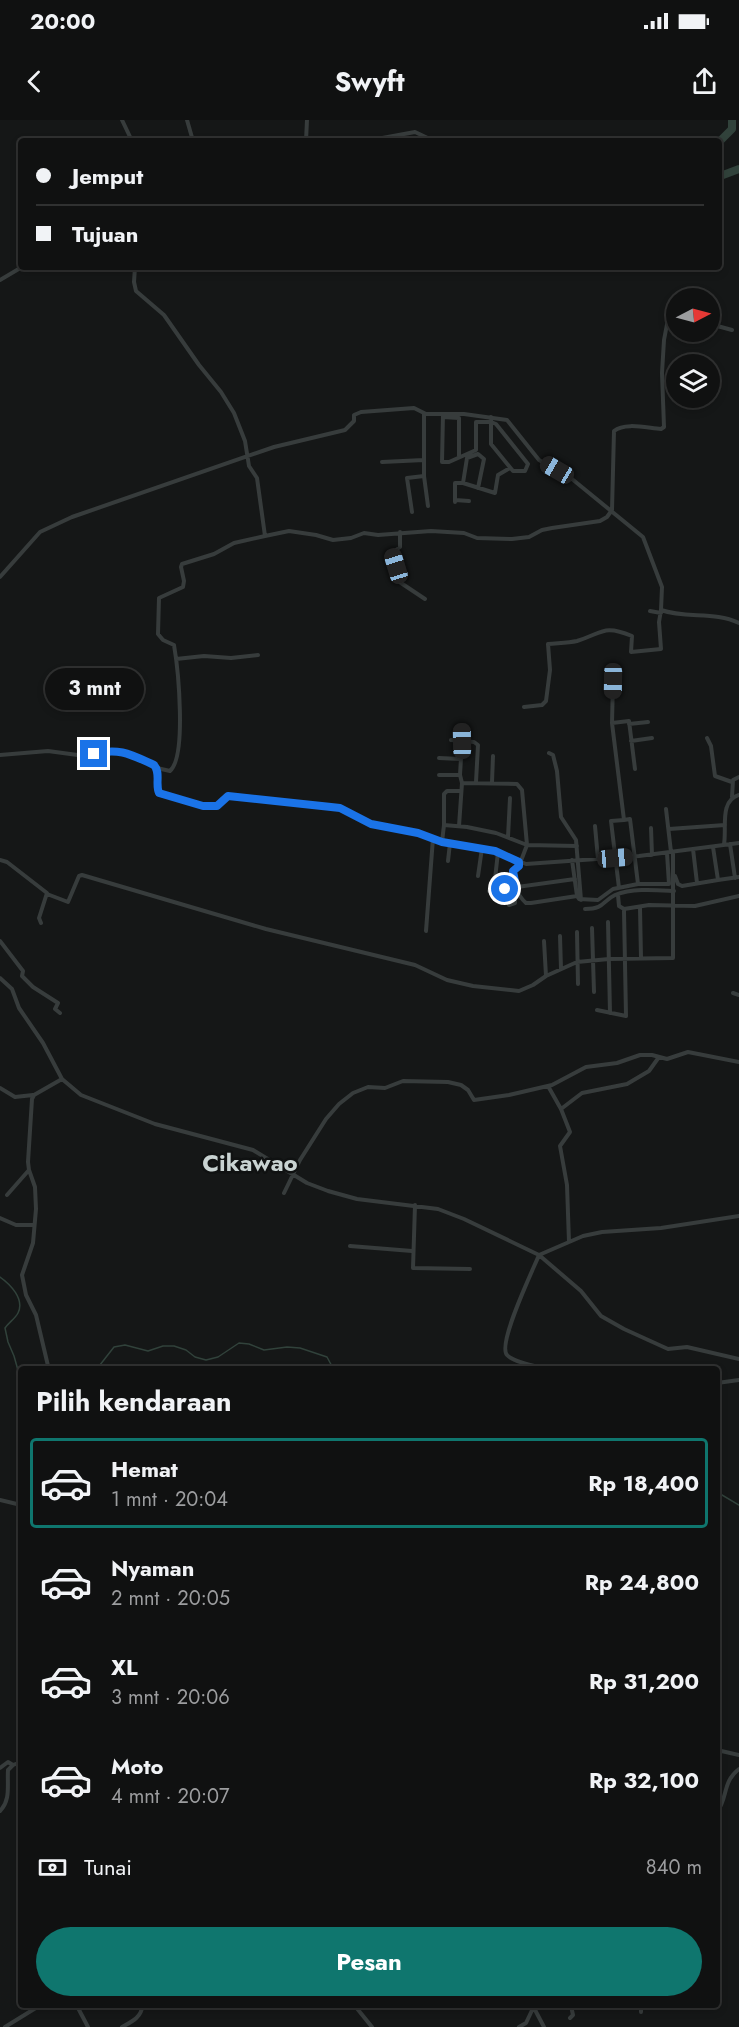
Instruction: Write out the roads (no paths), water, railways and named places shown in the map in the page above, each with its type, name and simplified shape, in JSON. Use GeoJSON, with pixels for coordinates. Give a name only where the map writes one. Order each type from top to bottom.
{"type":"FeatureCollection","features":[{"type":"Feature","properties":{"kind":"street"},"geometry":{"type":"LineString","coordinates":[[122,120],[131,138]]}},
{"type":"Feature","properties":{"kind":"street"},"geometry":{"type":"LineString","coordinates":[[188,120],[192,138]]}},
{"type":"Feature","properties":{"kind":"street"},"geometry":{"type":"LineString","coordinates":[[306,138],[307,120]]}},
{"type":"Feature","properties":{"kind":"street"},"geometry":{"type":"LineString","coordinates":[[382,138],[415,132],[426,138]]}},
{"type":"Feature","properties":{"kind":"street"},"geometry":{"type":"LineString","coordinates":[[0,280],[18,269]]}},
{"type":"Feature","properties":{"kind":"street"},"geometry":{"type":"LineString","coordinates":[[135,270],[136,291],[164,315],[227,401],[245,441],[250,469],[257,478],[265,536]]}},
{"type":"Feature","properties":{"kind":"street"},"geometry":{"type":"LineString","coordinates":[[720,327],[732,330]]}},
{"type":"Feature","properties":{"kind":"street"},"geometry":{"type":"LineString","coordinates":[[0,755],[48,751],[85,756],[112,750],[153,764],[157,768],[171,770],[177,749],[180,710],[176,659],[174,645],[159,636],[157,603],[160,597],[183,587],[181,565],[214,554],[234,543],[289,531],[333,540],[351,538],[364,533],[378,535],[400,532],[461,532],[474,538],[512,539],[529,537],[542,530],[600,521],[607,517],[612,510],[614,431],[624,427],[661,429],[664,427],[662,374],[666,332]]}},
{"type":"Feature","properties":{"kind":"street"},"geometry":{"type":"LineString","coordinates":[[0,576],[44,530],[72,517],[284,443],[345,430],[354,421],[354,415],[361,412],[411,408],[424,414],[459,418],[459,456]]}},
{"type":"Feature","properties":{"kind":"street"},"geometry":{"type":"LineString","coordinates":[[424,414],[424,476],[428,506]]}},
{"type":"Feature","properties":{"kind":"street"},"geometry":{"type":"LineString","coordinates":[[443,416],[442,462],[449,462],[476,450],[476,422],[491,419]]}},
{"type":"Feature","properties":{"kind":"street"},"geometry":{"type":"LineString","coordinates":[[443,416],[507,420],[539,460],[572,479],[612,510],[645,540],[662,588],[659,622],[661,649],[630,651],[632,637],[612,629],[575,641],[548,644],[550,670],[546,702],[542,705],[524,707]]}},
{"type":"Feature","properties":{"kind":"street"},"geometry":{"type":"LineString","coordinates":[[491,419],[528,464],[525,471],[513,471],[491,444],[491,419]]}},
{"type":"Feature","properties":{"kind":"street"},"geometry":{"type":"LineString","coordinates":[[463,483],[467,458],[478,454],[484,459],[478,488]]}},
{"type":"Feature","properties":{"kind":"street"},"geometry":{"type":"LineString","coordinates":[[382,462],[424,460]]}},
{"type":"Feature","properties":{"kind":"street"},"geometry":{"type":"LineString","coordinates":[[469,501],[455,501],[455,483],[463,483],[495,493],[498,475],[510,468]]}},
{"type":"Feature","properties":{"kind":"street"},"geometry":{"type":"LineString","coordinates":[[412,512],[407,478],[424,476]]}},
{"type":"Feature","properties":{"kind":"street"},"geometry":{"type":"LineString","coordinates":[[400,532],[400,547],[392,552],[398,581],[425,599]]}},
{"type":"Feature","properties":{"kind":"street"},"geometry":{"type":"LineString","coordinates":[[650,611],[730,618],[739,622]]}},
{"type":"Feature","properties":{"kind":"street"},"geometry":{"type":"LineString","coordinates":[[176,659],[204,656],[231,658],[258,656]]}},
{"type":"Feature","properties":{"kind":"street"},"geometry":{"type":"LineString","coordinates":[[613,681],[612,723],[624,820]]}},
{"type":"Feature","properties":{"kind":"street"},"geometry":{"type":"LineString","coordinates":[[612,723],[629,721],[635,769]]}},
{"type":"Feature","properties":{"kind":"street"},"geometry":{"type":"LineString","coordinates":[[629,724],[648,722]]}},
{"type":"Feature","properties":{"kind":"street"},"geometry":{"type":"LineString","coordinates":[[459,826],[462,783],[460,775],[461,728]]}},
{"type":"Feature","properties":{"kind":"street"},"geometry":{"type":"LineString","coordinates":[[631,741],[652,738]]}},
{"type":"Feature","properties":{"kind":"street"},"geometry":{"type":"LineString","coordinates":[[707,738],[711,746],[715,776],[732,782]]}},
{"type":"Feature","properties":{"kind":"street"},"geometry":{"type":"LineString","coordinates":[[451,740],[477,744],[476,782]]}},
{"type":"Feature","properties":{"kind":"street"},"geometry":{"type":"LineString","coordinates":[[549,753],[553,755],[556,764],[561,817],[574,835],[577,846],[575,879],[577,896],[581,900],[598,900],[611,890],[638,884],[669,884],[670,852],[666,809]]}},
{"type":"Feature","properties":{"kind":"street"},"geometry":{"type":"LineString","coordinates":[[492,783],[493,756]]}},
{"type":"Feature","properties":{"kind":"street"},"geometry":{"type":"LineString","coordinates":[[439,758],[460,759]]}},
{"type":"Feature","properties":{"kind":"street"},"geometry":{"type":"LineString","coordinates":[[157,768],[159,793],[183,801],[215,806],[228,796],[340,808],[371,824],[442,842],[498,852],[519,862],[530,864],[652,855],[739,843]]}},
{"type":"Feature","properties":{"kind":"street"},"geometry":{"type":"LineString","coordinates":[[439,775],[460,775]]}},
{"type":"Feature","properties":{"kind":"street"},"geometry":{"type":"LineString","coordinates":[[724,844],[727,806],[732,797],[732,782],[735,777],[739,777]]}},
{"type":"Feature","properties":{"kind":"street"},"geometry":{"type":"LineString","coordinates":[[462,783],[515,783],[522,790],[527,845],[519,866],[513,871],[515,903],[509,905]]}},
{"type":"Feature","properties":{"kind":"street"},"geometry":{"type":"LineString","coordinates":[[442,842],[445,793],[461,791]]}},
{"type":"Feature","properties":{"kind":"street"},"geometry":{"type":"LineString","coordinates":[[732,797],[739,795]]}},
{"type":"Feature","properties":{"kind":"street"},"geometry":{"type":"LineString","coordinates":[[508,837],[510,798]]}},
{"type":"Feature","properties":{"kind":"street"},"geometry":{"type":"LineString","coordinates":[[619,888],[610,821],[630,819],[638,884]]}},
{"type":"Feature","properties":{"kind":"street"},"geometry":{"type":"LineString","coordinates":[[444,825],[508,837],[527,845],[577,846]]}},
{"type":"Feature","properties":{"kind":"street"},"geometry":{"type":"LineString","coordinates":[[669,829],[725,825]]}},
{"type":"Feature","properties":{"kind":"street"},"geometry":{"type":"LineString","coordinates":[[596,826],[598,859]]}},
{"type":"Feature","properties":{"kind":"street"},"geometry":{"type":"LineString","coordinates":[[651,828],[652,855]]}},
{"type":"Feature","properties":{"kind":"street"},"geometry":{"type":"LineString","coordinates":[[426,931],[433,838]]}},
{"type":"Feature","properties":{"kind":"street"},"geometry":{"type":"LineString","coordinates":[[448,861],[450,843]]}},
{"type":"Feature","properties":{"kind":"street"},"geometry":{"type":"LineString","coordinates":[[674,872],[680,885],[686,886],[737,877],[730,844]]}},
{"type":"Feature","properties":{"kind":"street"},"geometry":{"type":"LineString","coordinates":[[713,847],[718,880]]}},
{"type":"Feature","properties":{"kind":"street"},"geometry":{"type":"LineString","coordinates":[[478,876],[482,848]]}},
{"type":"Feature","properties":{"kind":"street"},"geometry":{"type":"LineString","coordinates":[[693,849],[697,883]]}},
{"type":"Feature","properties":{"kind":"street"},"geometry":{"type":"LineString","coordinates":[[495,879],[498,852]]}},
{"type":"Feature","properties":{"kind":"street"},"geometry":{"type":"LineString","coordinates":[[0,860],[7,862],[47,894],[68,902],[79,876],[82,875],[266,929],[405,962],[447,980],[473,986],[519,991],[546,976],[578,963],[609,958],[674,958],[672,905],[674,872],[670,852]]}},
{"type":"Feature","properties":{"kind":"street"},"geometry":{"type":"LineString","coordinates":[[575,860],[581,900]]}},
{"type":"Feature","properties":{"kind":"street"},"geometry":{"type":"LineString","coordinates":[[489,891],[575,879]]}},
{"type":"Feature","properties":{"kind":"street"},"geometry":{"type":"LineString","coordinates":[[515,887],[526,903],[577,896]]}},
{"type":"Feature","properties":{"kind":"street"},"geometry":{"type":"LineString","coordinates":[[585,909],[601,906],[618,894],[652,890],[674,891]]}},
{"type":"Feature","properties":{"kind":"street"},"geometry":{"type":"LineString","coordinates":[[41,923],[39,918],[47,894]]}},
{"type":"Feature","properties":{"kind":"street"},"geometry":{"type":"LineString","coordinates":[[618,894],[619,906],[622,909],[649,905],[695,906],[739,896]]}},
{"type":"Feature","properties":{"kind":"street"},"geometry":{"type":"LineString","coordinates":[[640,909],[641,958]]}},
{"type":"Feature","properties":{"kind":"street"},"geometry":{"type":"LineString","coordinates":[[597,1011],[626,1016],[624,911]]}},
{"type":"Feature","properties":{"kind":"street"},"geometry":{"type":"LineString","coordinates":[[608,922],[610,1013]]}},
{"type":"Feature","properties":{"kind":"street"},"geometry":{"type":"LineString","coordinates":[[592,928],[594,992]]}},
{"type":"Feature","properties":{"kind":"street"},"geometry":{"type":"LineString","coordinates":[[577,932],[578,984]]}},
{"type":"Feature","properties":{"kind":"street"},"geometry":{"type":"LineString","coordinates":[[560,936],[561,969]]}},
{"type":"Feature","properties":{"kind":"street"},"geometry":{"type":"LineString","coordinates":[[0,940],[23,971],[22,976],[33,987],[58,1003],[55,1009],[60,1013]]}},
{"type":"Feature","properties":{"kind":"street"},"geometry":{"type":"LineString","coordinates":[[544,941],[546,976]]}},
{"type":"Feature","properties":{"kind":"street"},"geometry":{"type":"LineString","coordinates":[[0,978],[12,989],[19,1008],[43,1043],[62,1079],[76,1093],[155,1124],[253,1150],[317,1187],[351,1197],[438,1209],[464,1219],[539,1255],[581,1291],[601,1316],[624,1329],[668,1349],[687,1347],[739,1359]]}},
{"type":"Feature","properties":{"kind":"street"},"geometry":{"type":"LineString","coordinates":[[733,993],[739,995]]}},
{"type":"Feature","properties":{"kind":"street"},"geometry":{"type":"LineString","coordinates":[[284,1193],[326,1119],[343,1100],[363,1089],[385,1088],[403,1081],[459,1083],[468,1090],[474,1100],[548,1086],[586,1067],[617,1063],[640,1055],[668,1059],[688,1053],[739,1062]]}},
{"type":"Feature","properties":{"kind":"street"},"geometry":{"type":"LineString","coordinates":[[561,1109],[582,1093],[627,1084],[649,1071],[659,1057]]}},
{"type":"Feature","properties":{"kind":"street"},"geometry":{"type":"LineString","coordinates":[[0,1088],[15,1097],[34,1095],[62,1079]]}},
{"type":"Feature","properties":{"kind":"street"},"geometry":{"type":"LineString","coordinates":[[548,1086],[561,1109],[570,1132],[560,1146],[567,1185],[569,1242]]}},
{"type":"Feature","properties":{"kind":"street"},"geometry":{"type":"LineString","coordinates":[[34,1095],[30,1118],[29,1170],[35,1187],[36,1199],[33,1243],[22,1275],[26,1295],[36,1314],[48,1366]]}},
{"type":"Feature","properties":{"kind":"street"},"geometry":{"type":"LineString","coordinates":[[7,1195],[29,1170]]}},
{"type":"Feature","properties":{"kind":"street"},"geometry":{"type":"LineString","coordinates":[[416,1205],[412,1265],[416,1269],[470,1269]]}},
{"type":"Feature","properties":{"kind":"street"},"geometry":{"type":"LineString","coordinates":[[526,1366],[508,1356],[505,1343],[539,1255],[583,1236],[602,1232],[661,1228],[739,1216]]}},
{"type":"Feature","properties":{"kind":"street"},"geometry":{"type":"LineString","coordinates":[[0,1218],[16,1225],[34,1225]]}},
{"type":"Feature","properties":{"kind":"street"},"geometry":{"type":"LineString","coordinates":[[350,1246],[412,1251]]}},
{"type":"Feature","properties":{"kind":"street"},"geometry":{"type":"LineString","coordinates":[[720,1383],[739,1380]]}},
{"type":"Feature","properties":{"kind":"street"},"geometry":{"type":"LineString","coordinates":[[0,1500],[18,1504]]}},
{"type":"Feature","properties":{"kind":"street"},"geometry":{"type":"LineString","coordinates":[[720,1751],[739,1755]]}},
{"type":"Feature","properties":{"kind":"street"},"geometry":{"type":"LineString","coordinates":[[0,1768],[8,1762],[18,1763]]}},
{"type":"Feature","properties":{"kind":"street"},"geometry":{"type":"LineString","coordinates":[[0,1811],[3,1809],[9,1790],[8,1770],[13,1764]]}},
{"type":"Feature","properties":{"kind":"street"},"geometry":{"type":"LineString","coordinates":[[720,1806],[726,1786],[739,1769]]}},
{"type":"Feature","properties":{"kind":"street"},"geometry":{"type":"LineString","coordinates":[[5,2027],[36,2008]]}},
{"type":"Feature","properties":{"kind":"street"},"geometry":{"type":"LineString","coordinates":[[77,2008],[88,2027]]}},
{"type":"Feature","properties":{"kind":"street"},"geometry":{"type":"LineString","coordinates":[[122,2027],[139,2016],[142,2008]]}},
{"type":"Feature","properties":{"kind":"street"},"geometry":{"type":"LineString","coordinates":[[357,2008],[372,2027]]}},
{"type":"Feature","properties":{"kind":"street"},"geometry":{"type":"LineString","coordinates":[[519,2027],[526,2023],[532,2008]]}},
{"type":"Feature","properties":{"kind":"street"},"geometry":{"type":"LineString","coordinates":[[534,2008],[544,2027]]}},
{"type":"Feature","properties":{"kind":"street"},"geometry":{"type":"LineString","coordinates":[[570,2018],[573,2015],[571,2008]]}},
{"type":"Feature","properties":{"kind":"waterway"},"geometry":{"type":"LineString","coordinates":[[722,139],[732,129],[732,120]]}},
{"type":"Feature","properties":{"kind":"waterway"},"geometry":{"type":"LineString","coordinates":[[722,175],[739,169]]}},
{"type":"Feature","properties":{"kind":"waterway"},"geometry":{"type":"LineString","coordinates":[[0,1277],[12,1288],[20,1302],[18,1313],[5,1328],[18,1370]]}},
{"type":"Feature","properties":{"kind":"waterway"},"geometry":{"type":"LineString","coordinates":[[99,1366],[114,1347],[125,1345],[148,1351],[163,1346],[174,1346],[206,1360],[218,1357],[239,1343],[264,1350],[300,1348],[327,1357],[332,1366]]}},
{"type":"Feature","properties":{"kind":"waterway"},"geometry":{"type":"LineString","coordinates":[[720,1494],[739,1505]]}},
{"type":"Feature","properties":{"kind":"district","name":"Cikawao"},"geometry":{"type":"Point","coordinates":[250,1162]}}]}
